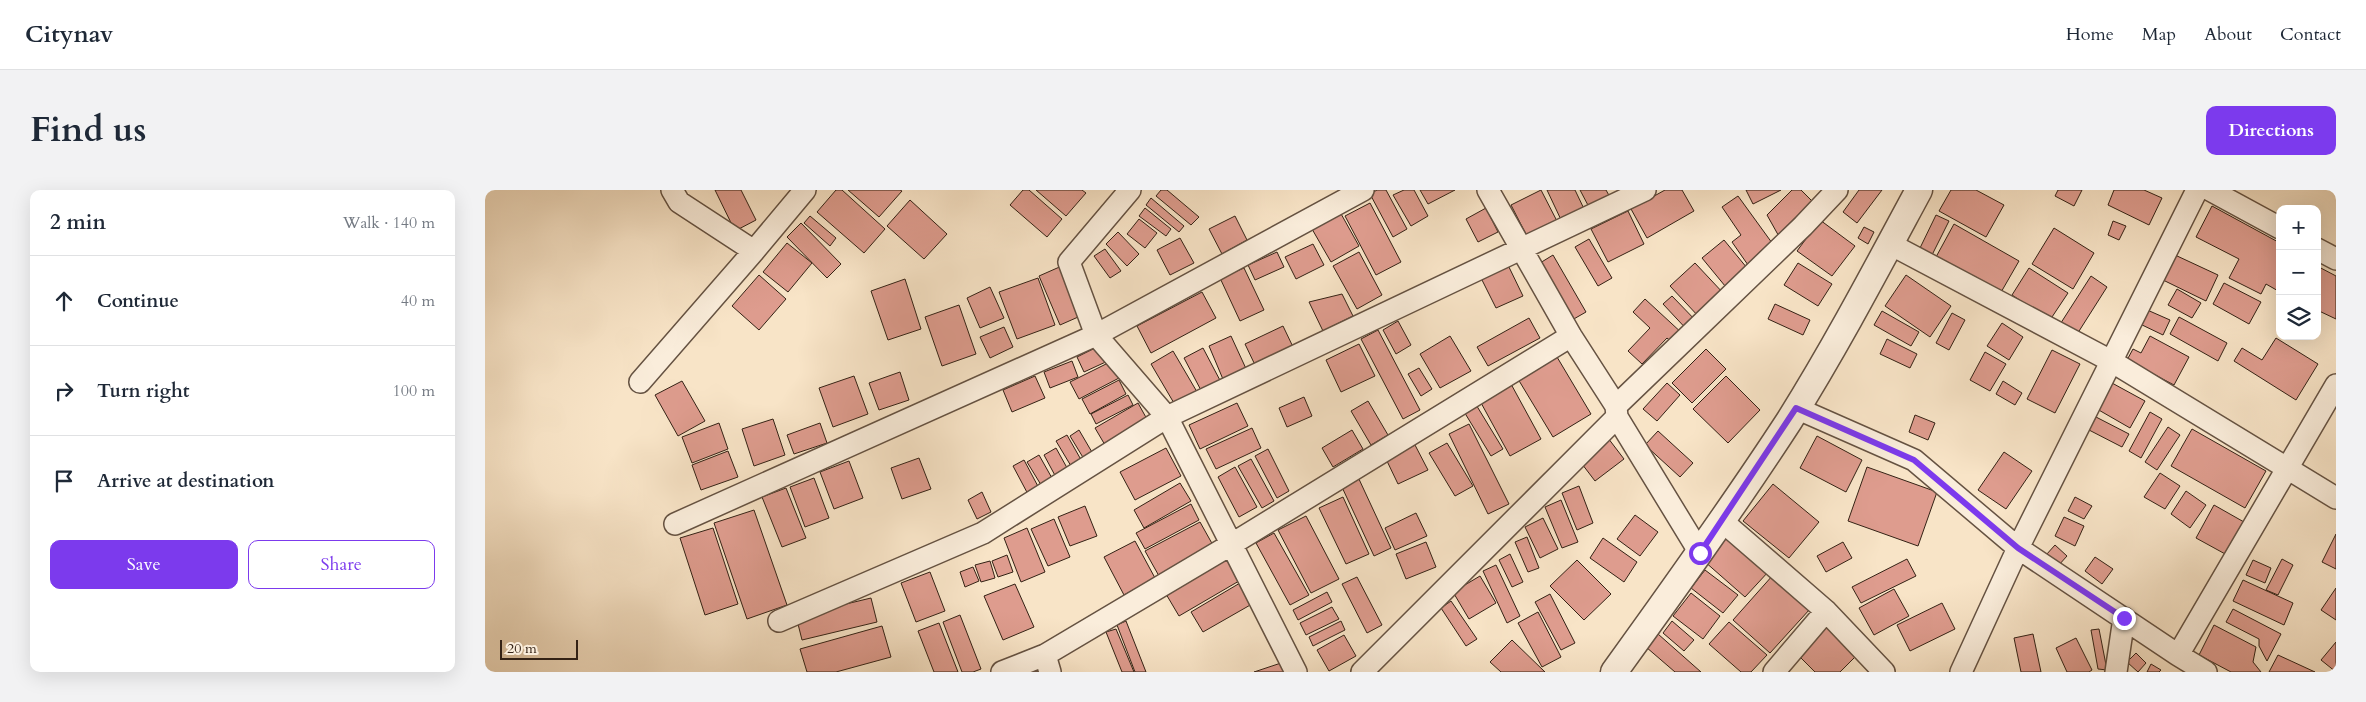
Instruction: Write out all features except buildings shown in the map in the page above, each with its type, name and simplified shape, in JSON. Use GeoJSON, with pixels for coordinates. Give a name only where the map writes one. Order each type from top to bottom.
{"type":"FeatureCollection","features":[{"type":"Feature","properties":{"kind":"street"},"geometry":{"type":"LineString","coordinates":[[672,190],[679,202],[754,251]]}},
{"type":"Feature","properties":{"kind":"street"},"geometry":{"type":"LineString","coordinates":[[640,382],[805,190]]}},
{"type":"Feature","properties":{"kind":"street"},"geometry":{"type":"LineString","coordinates":[[1130,190],[1069,262],[1096,335],[1167,417],[1296,672]]}},
{"type":"Feature","properties":{"kind":"street"},"geometry":{"type":"LineString","coordinates":[[675,524],[1096,335],[1363,190]]}},
{"type":"Feature","properties":{"kind":"street"},"geometry":{"type":"LineString","coordinates":[[1488,190],[1571,336],[1700,553]]}},
{"type":"Feature","properties":{"kind":"street"},"geometry":{"type":"LineString","coordinates":[[779,621],[983,533],[1167,417],[1645,190]]}},
{"type":"Feature","properties":{"kind":"street"},"geometry":{"type":"LineString","coordinates":[[1362,672],[1616,411],[1837,190]]}},
{"type":"Feature","properties":{"kind":"street"},"geometry":{"type":"LineString","coordinates":[[1614,672],[1700,553],[1796,408],[1845,328],[1919,190]]}},
{"type":"Feature","properties":{"kind":"street"},"geometry":{"type":"LineString","coordinates":[[1961,672],[2018,548],[2197,190]]}},
{"type":"Feature","properties":{"kind":"street"},"geometry":{"type":"LineString","coordinates":[[2210,190],[2276,226]]}},
{"type":"Feature","properties":{"kind":"street"},"geometry":{"type":"LineString","coordinates":[[1890,244],[2111,361],[2336,498]]}},
{"type":"Feature","properties":{"kind":"street"},"geometry":{"type":"LineString","coordinates":[[2319,250],[2336,259]]}},
{"type":"Feature","properties":{"kind":"street"},"geometry":{"type":"LineString","coordinates":[[1002,672],[1047,663],[1232,544],[1571,336]]}},
{"type":"Feature","properties":{"kind":"street"},"geometry":{"type":"LineString","coordinates":[[2178,654],[2336,385]]}},
{"type":"Feature","properties":{"kind":"street"},"geometry":{"type":"LineString","coordinates":[[1796,408],[1914,460],[2018,548],[2206,672]]}},
{"type":"Feature","properties":{"kind":"street"},"geometry":{"type":"LineString","coordinates":[[1722,521],[1827,611],[1883,672]]}},
{"type":"Feature","properties":{"kind":"street"},"geometry":{"type":"LineString","coordinates":[[1774,672],[1827,611]]}},
{"type":"Feature","properties":{"kind":"street"},"geometry":{"type":"LineString","coordinates":[[2116,672],[2124,618]]}},
{"type":"Feature","properties":{"kind":"route"},"geometry":{"type":"LineString","coordinates":[[1700,553],[1796,408],[1914,460],[2018,548],[2124,618]]}}]}
